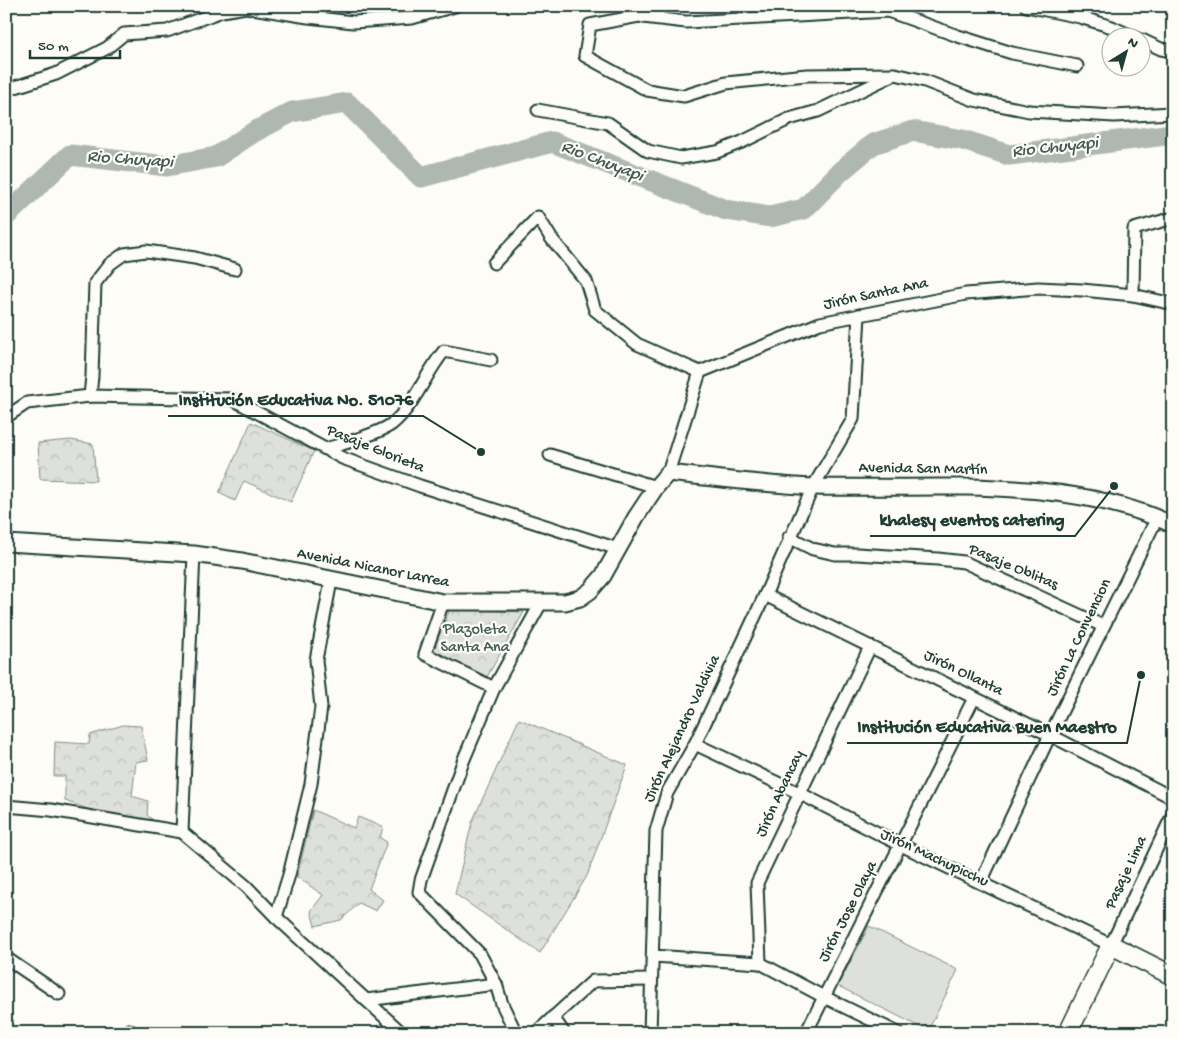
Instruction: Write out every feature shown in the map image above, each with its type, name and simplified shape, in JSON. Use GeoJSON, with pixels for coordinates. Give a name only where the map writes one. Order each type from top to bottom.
{"type":"FeatureCollection","features":[{"type":"Feature","properties":{"kind":"main road","name":"Avenida San Martín"},"geometry":{"type":"LineString","coordinates":[[668,473],[813,486],[970,488],[1049,492],[1109,503],[1157,518],[1173,526]]}},
{"type":"Feature","properties":{"kind":"main road","name":"Avenida Nicanor Larrea"},"geometry":{"type":"LineString","coordinates":[[6,543],[194,554],[242,561],[331,581],[443,602],[564,602],[580,598],[590,591],[603,576],[636,517],[668,473]]}},
{"type":"Feature","properties":{"kind":"main road","name":"Jirón Machupicchu"},"geometry":{"type":"LineString","coordinates":[[1111,945],[1173,976]]}},
{"type":"Feature","properties":{"kind":"main road"},"geometry":{"type":"LineString","coordinates":[[1068,1033],[1111,945]]}},
{"type":"Feature","properties":{"kind":"street"},"geometry":{"type":"LineString","coordinates":[[6,90],[56,74],[107,48],[124,34],[168,31],[222,11],[246,7],[353,22],[412,18],[455,6]]}},
{"type":"Feature","properties":{"kind":"street"},"geometry":{"type":"LineString","coordinates":[[668,6],[639,16],[590,25],[585,56],[647,90],[684,96],[726,84],[807,75],[895,74],[926,81],[974,100],[1029,111],[1114,116],[1173,113]]}},
{"type":"Feature","properties":{"kind":"street"},"geometry":{"type":"LineString","coordinates":[[876,6],[958,36],[1012,53],[1077,66]]}},
{"type":"Feature","properties":{"kind":"street"},"geometry":{"type":"LineString","coordinates":[[1026,6],[1114,28]]}},
{"type":"Feature","properties":{"kind":"street"},"geometry":{"type":"LineString","coordinates":[[639,16],[686,22],[888,11]]}},
{"type":"Feature","properties":{"kind":"street"},"geometry":{"type":"LineString","coordinates":[[1152,45],[1161,49],[1173,50]]}},
{"type":"Feature","properties":{"kind":"street"},"geometry":{"type":"LineString","coordinates":[[538,110],[608,123],[648,151],[681,158],[726,149],[789,119],[818,111],[895,74]]}},
{"type":"Feature","properties":{"kind":"street"},"geometry":{"type":"LineString","coordinates":[[494,263],[538,216],[551,238],[586,282],[596,310],[637,344],[700,372],[668,473]]}},
{"type":"Feature","properties":{"kind":"street"},"geometry":{"type":"LineString","coordinates":[[1133,295],[1134,229],[1173,218]]}},
{"type":"Feature","properties":{"kind":"street"},"geometry":{"type":"LineString","coordinates":[[90,396],[95,283],[110,264],[124,254],[146,251],[189,257],[235,269]]}},
{"type":"Feature","properties":{"kind":"street","name":"Jirón Santa Ana"},"geometry":{"type":"LineString","coordinates":[[700,372],[820,323],[966,294],[1038,288],[1082,290],[1133,295],[1173,304]]}},
{"type":"Feature","properties":{"kind":"street","name":"Jirón Alejandro Valdivia"},"geometry":{"type":"LineString","coordinates":[[650,1033],[656,831],[667,792],[695,744],[813,486],[853,419],[859,315]]}},
{"type":"Feature","properties":{"kind":"street"},"geometry":{"type":"LineString","coordinates":[[326,449],[382,430],[392,424],[410,403],[444,351],[491,360]]}},
{"type":"Feature","properties":{"kind":"street","name":"Pasaje Glorieta"},"geometry":{"type":"LineString","coordinates":[[6,418],[27,404],[90,396],[232,399],[342,458],[420,486],[618,550]]}},
{"type":"Feature","properties":{"kind":"street"},"geometry":{"type":"LineString","coordinates":[[550,455],[656,487]]}},
{"type":"Feature","properties":{"kind":"street","name":"Jirón La Convencion"},"geometry":{"type":"LineString","coordinates":[[981,882],[1050,735],[1157,518]]}},
{"type":"Feature","properties":{"kind":"street","name":"Pasaje Oblitas"},"geometry":{"type":"LineString","coordinates":[[789,537],[813,549],[835,554],[964,562],[1104,626]]}},
{"type":"Feature","properties":{"kind":"street"},"geometry":{"type":"LineString","coordinates":[[182,832],[194,554]]}},
{"type":"Feature","properties":{"kind":"street"},"geometry":{"type":"LineString","coordinates":[[276,917],[289,875],[311,784],[321,707],[316,660],[331,581]]}},
{"type":"Feature","properties":{"kind":"street","name":"Jirón Ollanta"},"geometry":{"type":"LineString","coordinates":[[764,595],[1050,735],[1173,798]]}},
{"type":"Feature","properties":{"kind":"street"},"geometry":{"type":"LineString","coordinates":[[443,602],[425,654],[494,688]]}},
{"type":"Feature","properties":{"kind":"street"},"geometry":{"type":"LineString","coordinates":[[516,1033],[502,1004],[496,984],[480,954],[419,892],[421,880],[464,759],[494,688],[541,603]]}},
{"type":"Feature","properties":{"kind":"street","name":"Jirón Abancay"},"geometry":{"type":"LineString","coordinates":[[760,963],[757,883],[870,647]]}},
{"type":"Feature","properties":{"kind":"street","name":"Jirón Jose Olaya"},"geometry":{"type":"LineString","coordinates":[[806,1033],[974,698]]}},
{"type":"Feature","properties":{"kind":"street","name":"Jirón Machupicchu"},"geometry":{"type":"LineString","coordinates":[[695,744],[800,793],[1111,945]]}},
{"type":"Feature","properties":{"kind":"street"},"geometry":{"type":"LineString","coordinates":[[6,806],[51,810],[182,832],[246,886],[276,917],[402,1033]]}},
{"type":"Feature","properties":{"kind":"street","name":"Pasaje Lima"},"geometry":{"type":"LineString","coordinates":[[1111,945],[1173,814]]}},
{"type":"Feature","properties":{"kind":"street"},"geometry":{"type":"LineString","coordinates":[[653,956],[760,963],[898,1033]]}},
{"type":"Feature","properties":{"kind":"street"},"geometry":{"type":"LineString","coordinates":[[6,958],[59,994]]}},
{"type":"Feature","properties":{"kind":"street"},"geometry":{"type":"LineString","coordinates":[[536,1033],[593,981],[651,980]]}},
{"type":"Feature","properties":{"kind":"street"},"geometry":{"type":"LineString","coordinates":[[366,1000],[496,984]]}},
{"type":"Feature","properties":{"kind":"street"},"geometry":{"type":"LineString","coordinates":[[553,1017],[564,1033]]}},
{"type":"Feature","properties":{"kind":"green space"},"geometry":{"type":"Polygon","coordinates":[[[251,422],[314,451],[291,502],[244,481],[235,501],[219,493],[251,422]]]}},
{"type":"Feature","properties":{"kind":"green space"},"geometry":{"type":"Polygon","coordinates":[[[71,440],[93,444],[96,481],[40,479],[38,443],[71,440]]]}},
{"type":"Feature","properties":{"kind":"green space","name":"Plazoleta Santa Ana"},"geometry":{"type":"Polygon","coordinates":[[[450,609],[524,612],[487,677],[433,651],[450,609]]]}},
{"type":"Feature","properties":{"kind":"green space"},"geometry":{"type":"Polygon","coordinates":[[[519,719],[627,765],[587,876],[540,953],[455,894],[472,822],[519,719]]]}},
{"type":"Feature","properties":{"kind":"green space"},"geometry":{"type":"Polygon","coordinates":[[[123,725],[141,726],[148,760],[136,762],[132,796],[148,801],[147,815],[158,824],[111,817],[65,801],[65,776],[54,776],[55,742],[89,744],[90,735],[123,725]]]}},
{"type":"Feature","properties":{"kind":"green space"},"geometry":{"type":"Polygon","coordinates":[[[313,810],[354,828],[358,817],[383,827],[380,838],[387,842],[369,889],[383,900],[376,911],[359,903],[341,920],[315,926],[311,911],[323,895],[297,877],[313,810]]]}},
{"type":"Feature","properties":{"kind":"green space"},"geometry":{"type":"Polygon","coordinates":[[[869,926],[958,970],[928,1031],[838,986],[869,926]]]}},
{"type":"Feature","properties":{"kind":"waterway","name":"Rio Chuyapi"},"geometry":{"type":"LineString","coordinates":[[6,216],[70,155],[167,166],[216,157],[254,132],[292,112],[347,103],[421,177],[552,142],[726,210],[770,217],[804,209],[840,172],[873,144],[913,131],[963,140],[1009,155],[1173,134]]}},
{"type":"Feature","properties":{"kind":"place","name":"Institución Educativa No. 51076"},"geometry":{"type":"Point","coordinates":[481,452]}},
{"type":"Feature","properties":{"kind":"place","name":"khalesy eventos catering"},"geometry":{"type":"Point","coordinates":[1114,486]}},
{"type":"Feature","properties":{"kind":"place","name":"Institución Educativa Buen Maestro"},"geometry":{"type":"Point","coordinates":[1141,675]}}]}
